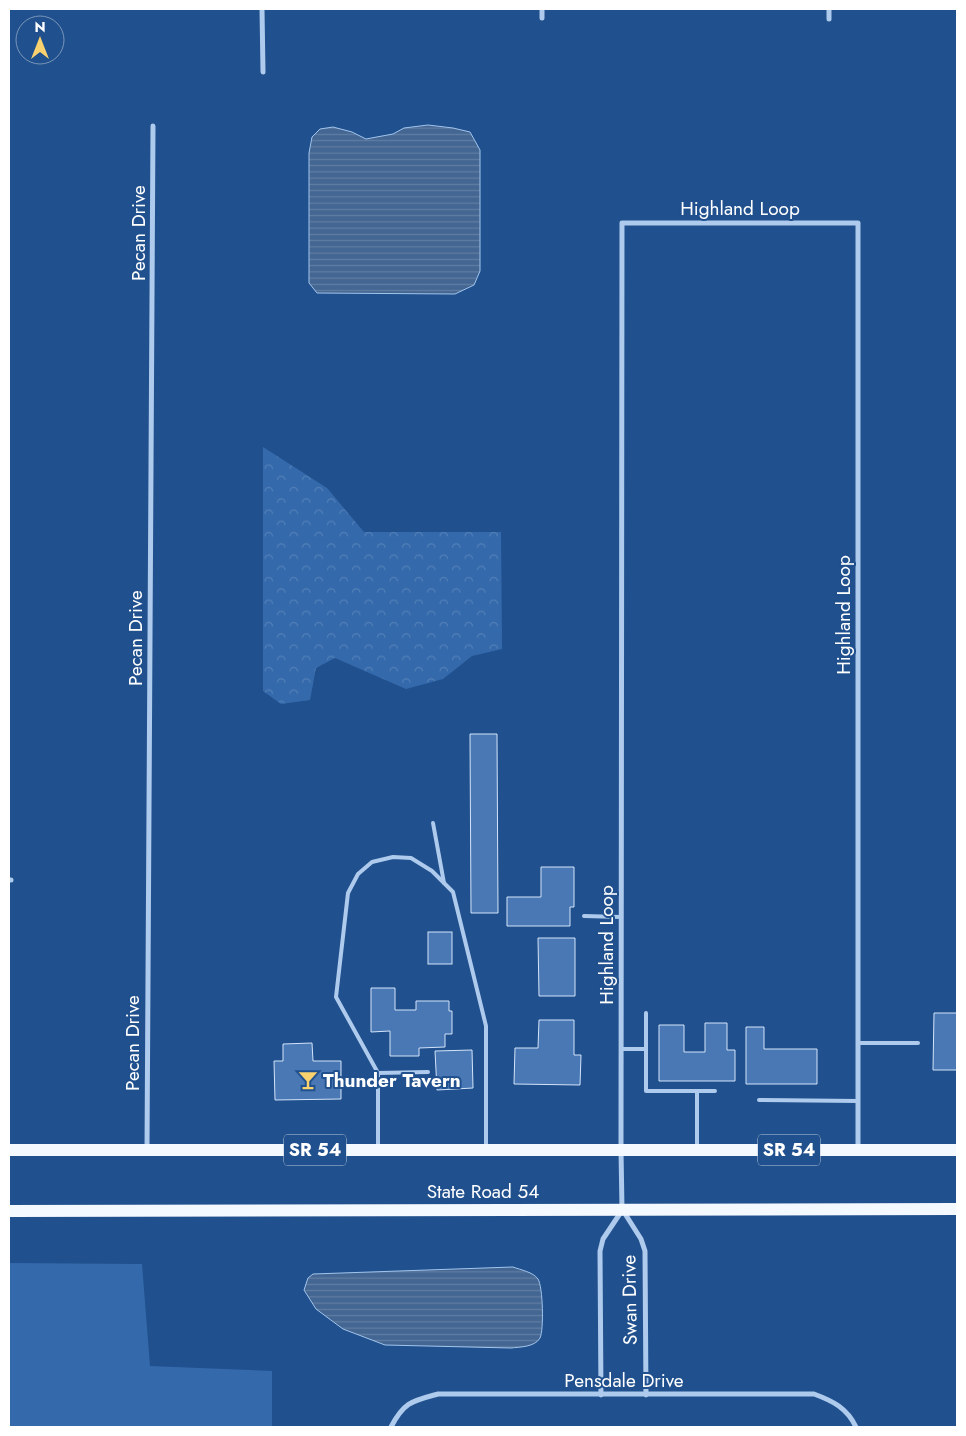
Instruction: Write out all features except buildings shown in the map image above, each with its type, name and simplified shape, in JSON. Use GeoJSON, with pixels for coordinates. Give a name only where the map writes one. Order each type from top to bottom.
{"type":"FeatureCollection","features":[{"type":"Feature","properties":{"kind":"main road","name":"SR 54"},"geometry":{"type":"LineString","coordinates":[[9,1150],[957,1150]]}},
{"type":"Feature","properties":{"kind":"main road","name":"State Road 54"},"geometry":{"type":"LineString","coordinates":[[9,1211],[957,1210]]}},
{"type":"Feature","properties":{"kind":"street"},"geometry":{"type":"LineString","coordinates":[[262,9],[263,72]]}},
{"type":"Feature","properties":{"kind":"street"},"geometry":{"type":"LineString","coordinates":[[542,9],[542,18]]}},
{"type":"Feature","properties":{"kind":"street"},"geometry":{"type":"LineString","coordinates":[[829,9],[829,19]]}},
{"type":"Feature","properties":{"kind":"street","name":"Pecan Drive"},"geometry":{"type":"LineString","coordinates":[[147,1150],[153,126]]}},
{"type":"Feature","properties":{"kind":"street","name":"Highland Loop"},"geometry":{"type":"LineString","coordinates":[[621,1150],[622,223],[858,223],[858,1150]]}},
{"type":"Feature","properties":{"kind":"street"},"geometry":{"type":"LineString","coordinates":[[621,1150],[622,1209]]}},
{"type":"Feature","properties":{"kind":"street","name":"Swan Drive"},"geometry":{"type":"LineString","coordinates":[[601,1395],[600,1251],[603,1239],[622,1209],[641,1239],[645,1251],[646,1395]]}},
{"type":"Feature","properties":{"kind":"street","name":"Pensdale Drive"},"geometry":{"type":"LineString","coordinates":[[391,1427],[399,1412],[415,1401],[438,1394],[814,1394],[833,1401],[848,1412],[856,1427]]}},
{"type":"Feature","properties":{"kind":"lane"},"geometry":{"type":"LineString","coordinates":[[433,823],[444,883]]}},
{"type":"Feature","properties":{"kind":"lane"},"geometry":{"type":"LineString","coordinates":[[378,1150],[378,1072],[336,997],[348,893],[358,874],[372,862],[393,857],[411,858],[432,871],[453,892],[486,1026],[486,1150]]}},
{"type":"Feature","properties":{"kind":"lane"},"geometry":{"type":"LineString","coordinates":[[584,916],[621,917]]}},
{"type":"Feature","properties":{"kind":"lane"},"geometry":{"type":"LineString","coordinates":[[646,1013],[646,1090],[715,1091]]}},
{"type":"Feature","properties":{"kind":"lane"},"geometry":{"type":"LineString","coordinates":[[858,1043],[918,1043]]}},
{"type":"Feature","properties":{"kind":"lane"},"geometry":{"type":"LineString","coordinates":[[621,1049],[646,1049]]}},
{"type":"Feature","properties":{"kind":"lane"},"geometry":{"type":"LineString","coordinates":[[378,1072],[428,1072]]}},
{"type":"Feature","properties":{"kind":"lane"},"geometry":{"type":"LineString","coordinates":[[697,1091],[697,1150]]}},
{"type":"Feature","properties":{"kind":"lane"},"geometry":{"type":"LineString","coordinates":[[759,1100],[858,1101]]}},
{"type":"Feature","properties":{"kind":"green space"},"geometry":{"type":"Polygon","coordinates":[[[263,447],[327,488],[364,532],[501,532],[502,649],[472,656],[443,679],[406,689],[335,658],[316,668],[310,700],[281,704],[263,691],[263,447]]]}},
{"type":"Feature","properties":{"kind":"green space"},"geometry":{"type":"Polygon","coordinates":[[[9,1263],[142,1264],[150,1366],[272,1371],[272,1427],[9,1427],[9,1263]]]}},
{"type":"Feature","properties":{"kind":"shaded area"},"geometry":{"type":"Polygon","coordinates":[[[428,125],[470,132],[480,150],[480,271],[474,285],[455,294],[317,293],[309,283],[309,153],[312,137],[320,129],[333,127],[352,132],[366,139],[393,134],[404,128],[428,125]]]}},
{"type":"Feature","properties":{"kind":"shaded area"},"geometry":{"type":"Polygon","coordinates":[[[513,1267],[530,1273],[538,1279],[542,1299],[542,1327],[538,1341],[531,1345],[511,1348],[385,1345],[343,1329],[316,1309],[304,1290],[308,1278],[313,1274],[513,1267]]]}},
{"type":"Feature","properties":{"kind":"place","name":"Thunder Tavern"},"geometry":{"type":"Point","coordinates":[308,1080]}}]}
